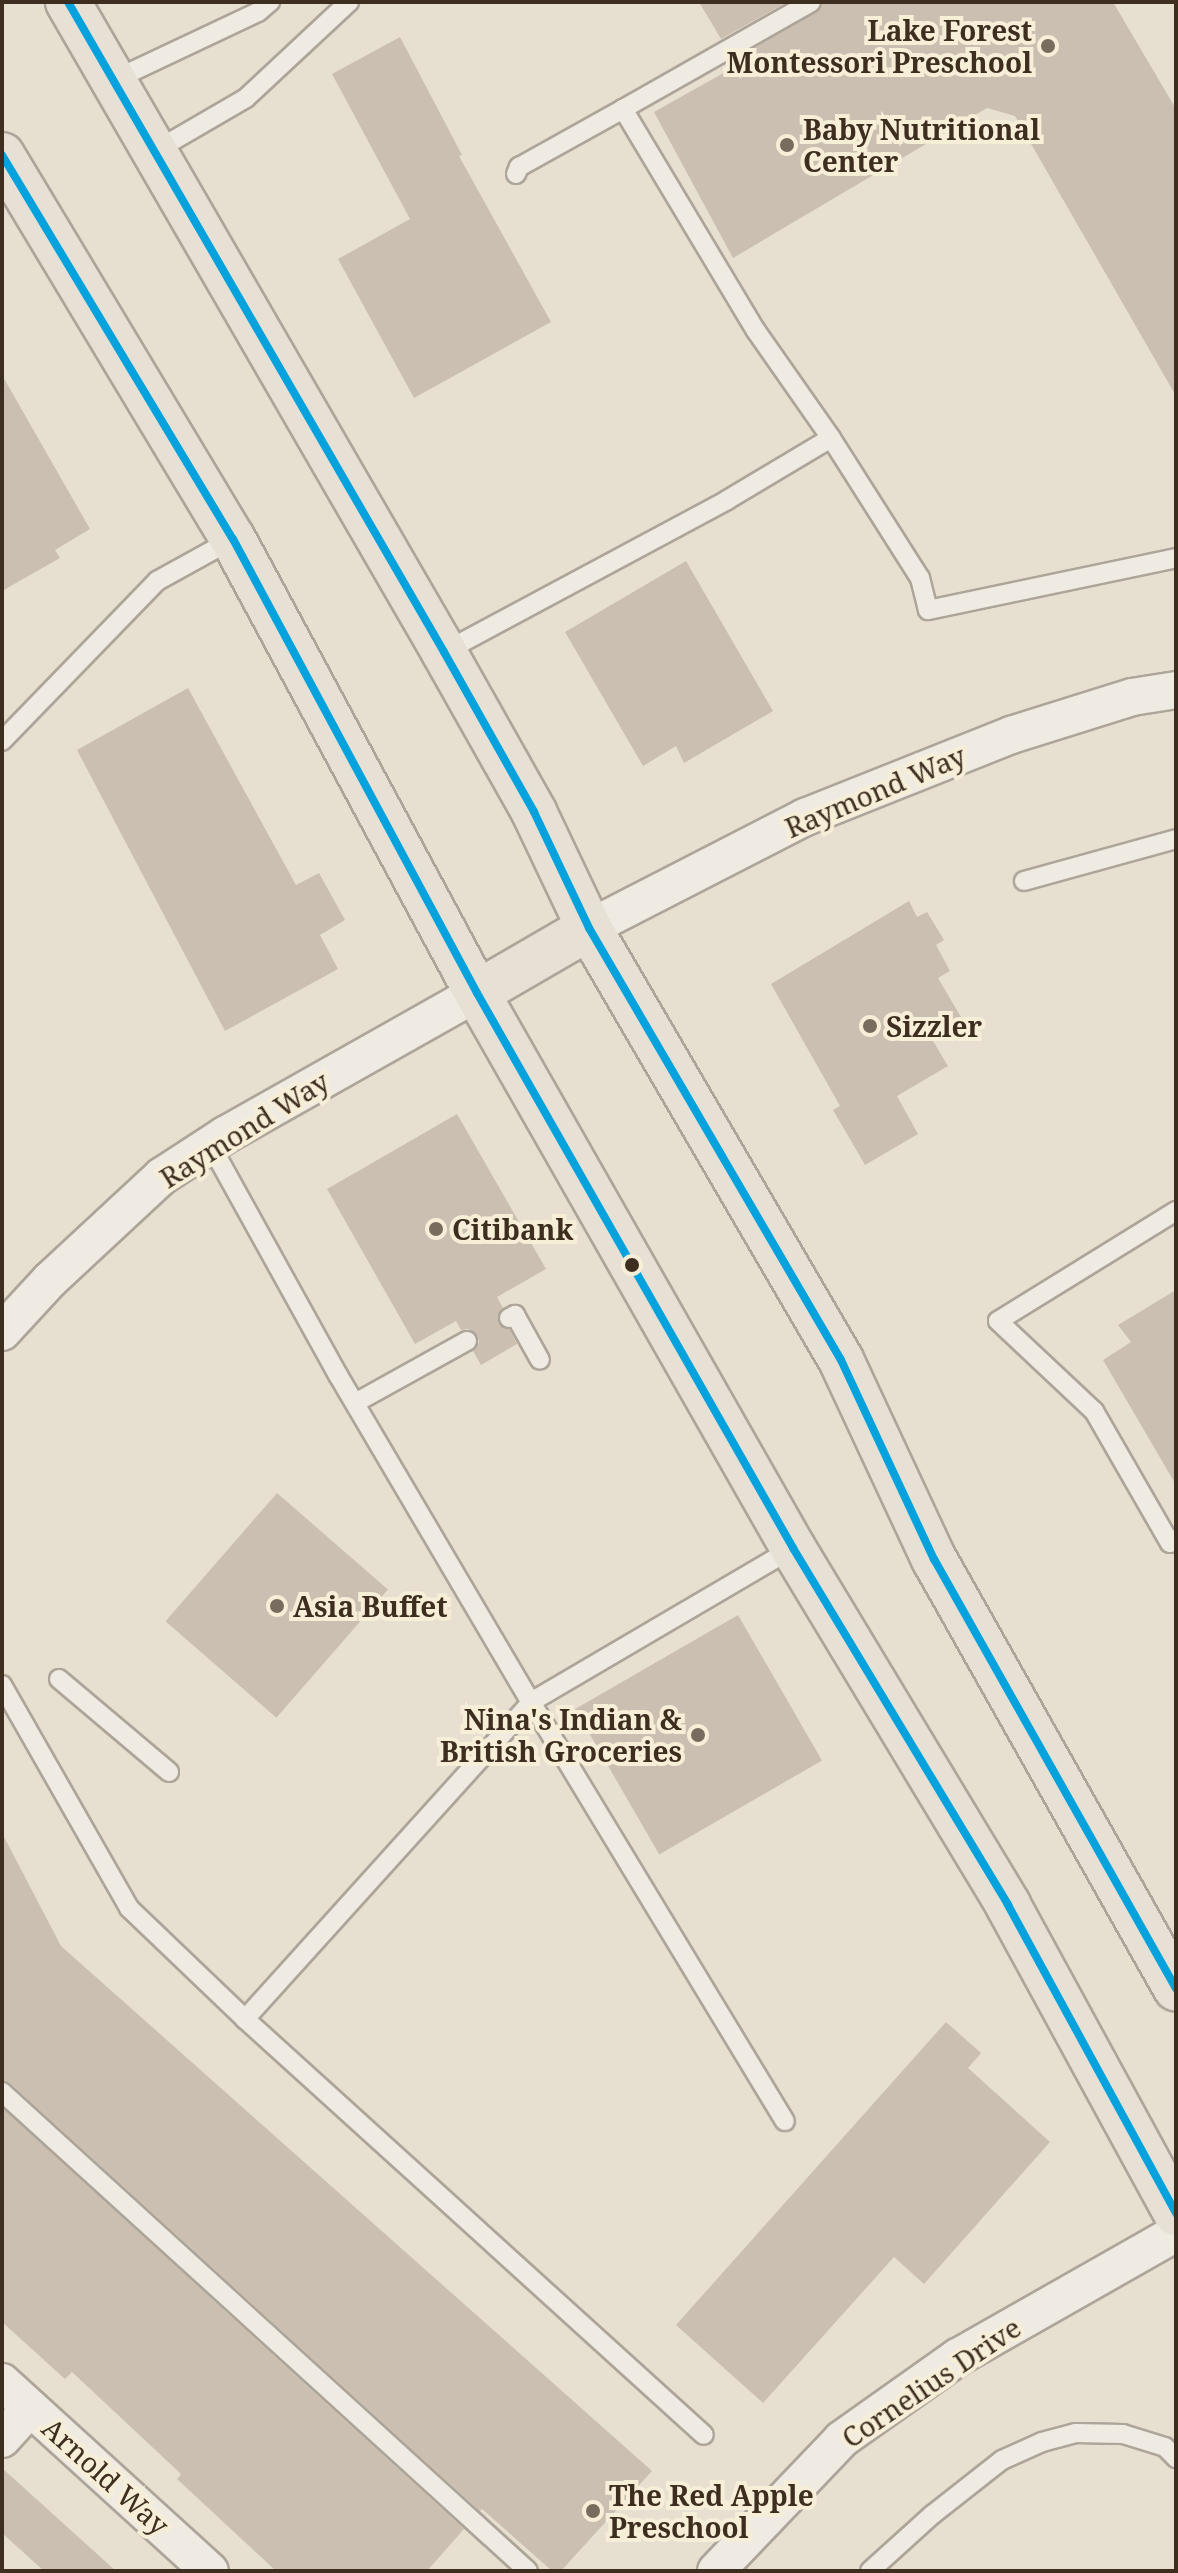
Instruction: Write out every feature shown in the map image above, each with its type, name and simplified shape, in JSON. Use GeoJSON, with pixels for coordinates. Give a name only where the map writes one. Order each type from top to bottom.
{"type":"FeatureCollection","features":[{"type":"Feature","properties":{"kind":"main road"},"geometry":{"type":"LineString","coordinates":[[68,2],[444,652],[534,812],[589,928],[841,1360],[934,1559],[1176,1988]]}},
{"type":"Feature","properties":{"kind":"main road"},"geometry":{"type":"LineString","coordinates":[[7,177],[233,539],[477,993],[793,1548],[1008,1905],[1176,2213]]}},
{"type":"Feature","properties":{"kind":"main road"},"geometry":{"type":"LineString","coordinates":[[477,993],[589,928]]}},
{"type":"Feature","properties":{"kind":"street","name":"Raymond Way"},"geometry":{"type":"LineString","coordinates":[[589,928],[805,817],[1011,735],[1132,697],[1176,690]]}},
{"type":"Feature","properties":{"kind":"street","name":"Raymond Way"},"geometry":{"type":"LineString","coordinates":[[2,1332],[50,1280],[150,1186],[210,1144],[477,993]]}},
{"type":"Feature","properties":{"kind":"street","name":"Cornelius Drive"},"geometry":{"type":"LineString","coordinates":[[716,2571],[842,2439],[958,2357],[1176,2233]]}},
{"type":"Feature","properties":{"kind":"street","name":"Arnold Way"},"geometry":{"type":"LineString","coordinates":[[2,2382],[210,2571]]}},
{"type":"Feature","properties":{"kind":"street"},"geometry":{"type":"LineString","coordinates":[[2,2439],[30,2408]]}},
{"type":"Feature","properties":{"kind":"lane"},"geometry":{"type":"LineString","coordinates":[[114,80],[258,12],[270,2]]}},
{"type":"Feature","properties":{"kind":"lane"},"geometry":{"type":"LineString","coordinates":[[155,151],[246,98],[349,2]]}},
{"type":"Feature","properties":{"kind":"lane"},"geometry":{"type":"LineString","coordinates":[[516,174],[519,167],[811,2]]}},
{"type":"Feature","properties":{"kind":"lane"},"geometry":{"type":"LineString","coordinates":[[623,109],[756,331],[831,438],[920,578],[928,610],[1176,558]]}},
{"type":"Feature","properties":{"kind":"lane"},"geometry":{"type":"LineString","coordinates":[[444,652],[727,500],[831,438]]}},
{"type":"Feature","properties":{"kind":"lane"},"geometry":{"type":"LineString","coordinates":[[2,741],[157,581],[233,539]]}},
{"type":"Feature","properties":{"kind":"lane"},"geometry":{"type":"LineString","coordinates":[[1024,881],[1176,839]]}},
{"type":"Feature","properties":{"kind":"lane"},"geometry":{"type":"LineString","coordinates":[[210,1144],[355,1403],[531,1702],[785,2121]]}},
{"type":"Feature","properties":{"kind":"lane"},"geometry":{"type":"LineString","coordinates":[[1176,1211],[998,1321],[1094,1411],[1170,1543],[1176,1539]]}},
{"type":"Feature","properties":{"kind":"lane"},"geometry":{"type":"LineString","coordinates":[[509,1318],[515,1315],[540,1360]]}},
{"type":"Feature","properties":{"kind":"lane"},"geometry":{"type":"LineString","coordinates":[[355,1403],[467,1341]]}},
{"type":"Feature","properties":{"kind":"lane"},"geometry":{"type":"LineString","coordinates":[[245,2019],[531,1702],[793,1548]]}},
{"type":"Feature","properties":{"kind":"lane"},"geometry":{"type":"LineString","coordinates":[[59,1679],[169,1772]]}},
{"type":"Feature","properties":{"kind":"lane"},"geometry":{"type":"LineString","coordinates":[[2,1685],[129,1908],[245,2019],[704,2435]]}},
{"type":"Feature","properties":{"kind":"lane"},"geometry":{"type":"LineString","coordinates":[[2,2092],[528,2571]]}},
{"type":"Feature","properties":{"kind":"lane"},"geometry":{"type":"LineString","coordinates":[[870,2571],[932,2515],[1002,2460],[1042,2442],[1075,2433],[1123,2434],[1165,2447],[1176,2458]]}},
{"type":"Feature","properties":{"kind":"building"},"geometry":{"type":"Polygon","coordinates":[[[699,2],[787,2],[721,39],[699,2]]]}},
{"type":"Feature","properties":{"kind":"building"},"geometry":{"type":"Polygon","coordinates":[[[823,2],[1113,2],[1176,109],[1176,396],[1015,116],[987,108],[733,258],[654,112],[736,66],[733,60],[817,12],[823,2]]]}},
{"type":"Feature","properties":{"kind":"building"},"geometry":{"type":"Polygon","coordinates":[[[400,37],[462,155],[459,156],[551,322],[414,398],[338,259],[410,219],[332,74],[400,37]]]}},
{"type":"Feature","properties":{"kind":"building"},"geometry":{"type":"Polygon","coordinates":[[[2,375],[90,529],[55,550],[60,558],[2,591],[2,375]]]}},
{"type":"Feature","properties":{"kind":"building"},"geometry":{"type":"Polygon","coordinates":[[[686,561],[773,711],[684,763],[676,746],[643,766],[565,632],[686,561]]]}},
{"type":"Feature","properties":{"kind":"building"},"geometry":{"type":"Polygon","coordinates":[[[188,688],[296,885],[319,873],[345,920],[320,935],[338,969],[225,1031],[77,750],[188,688]]]}},
{"type":"Feature","properties":{"kind":"building","name":"Sizzler"},"geometry":{"type":"Polygon","coordinates":[[[909,901],[917,917],[927,912],[944,940],[936,945],[950,971],[938,978],[961,1017],[930,1036],[948,1066],[897,1096],[918,1134],[865,1165],[833,1110],[840,1106],[771,984],[909,901]]]}},
{"type":"Feature","properties":{"kind":"building","name":"Citibank"},"geometry":{"type":"Polygon","coordinates":[[[457,1114],[546,1269],[497,1297],[503,1308],[499,1312],[498,1323],[510,1330],[517,1344],[481,1365],[473,1351],[479,1342],[477,1335],[468,1329],[461,1330],[456,1321],[415,1344],[327,1189],[457,1114]]]}},
{"type":"Feature","properties":{"kind":"building"},"geometry":{"type":"Polygon","coordinates":[[[1176,1290],[1176,1485],[1103,1360],[1131,1342],[1118,1325],[1176,1290]]]}},
{"type":"Feature","properties":{"kind":"building","name":"Asia Buffet"},"geometry":{"type":"Polygon","coordinates":[[[277,1493],[388,1589],[276,1718],[165,1621],[277,1493]]]}},
{"type":"Feature","properties":{"kind":"building","name":"Nina's Indian & British Groceries"},"geometry":{"type":"Polygon","coordinates":[[[738,1615],[822,1760],[659,1854],[575,1709],[738,1615]]]}},
{"type":"Feature","properties":{"kind":"building"},"geometry":{"type":"Polygon","coordinates":[[[2,1833],[61,1946],[652,2471],[561,2571],[552,2571],[482,2509],[480,2511],[10,2083],[2,2080],[2,1833]]]}},
{"type":"Feature","properties":{"kind":"building"},"geometry":{"type":"Polygon","coordinates":[[[946,2022],[981,2053],[968,2068],[1050,2142],[924,2284],[894,2257],[763,2403],[676,2325],[946,2022]]]}},
{"type":"Feature","properties":{"kind":"building"},"geometry":{"type":"Polygon","coordinates":[[[2,2108],[464,2529],[427,2571],[276,2571],[177,2479],[181,2474],[72,2372],[65,2379],[2,2322],[2,2108]]]}},
{"type":"Feature","properties":{"kind":"building"},"geometry":{"type":"Polygon","coordinates":[[[2,2468],[116,2571],[44,2571],[2,2533],[2,2468]]]}},
{"type":"Feature","properties":{"kind":"transit line"},"geometry":{"type":"LineString","coordinates":[[68,2],[444,652],[534,812],[589,928],[841,1360],[934,1559],[1176,1988]]}},
{"type":"Feature","properties":{"kind":"transit line"},"geometry":{"type":"LineString","coordinates":[[2,155],[233,539],[477,993],[793,1548],[1008,1905],[1176,2213]]}},
{"type":"Feature","properties":{"kind":"place","name":"Lake Forest Montessori Preschool"},"geometry":{"type":"Point","coordinates":[1048,46]}},
{"type":"Feature","properties":{"kind":"place","name":"Baby Nutritional Center"},"geometry":{"type":"Point","coordinates":[787,145]}},
{"type":"Feature","properties":{"kind":"place","name":"Sizzler"},"geometry":{"type":"Point","coordinates":[870,1026]}},
{"type":"Feature","properties":{"kind":"place","name":"Citibank"},"geometry":{"type":"Point","coordinates":[436,1229]}},
{"type":"Feature","properties":{"kind":"place","name":"Asia Buffet"},"geometry":{"type":"Point","coordinates":[277,1606]}},
{"type":"Feature","properties":{"kind":"place","name":"Nina's Indian & British Groceries"},"geometry":{"type":"Point","coordinates":[698,1735]}},
{"type":"Feature","properties":{"kind":"place","name":"The Red Apple Preschool"},"geometry":{"type":"Point","coordinates":[593,2511]}}]}
